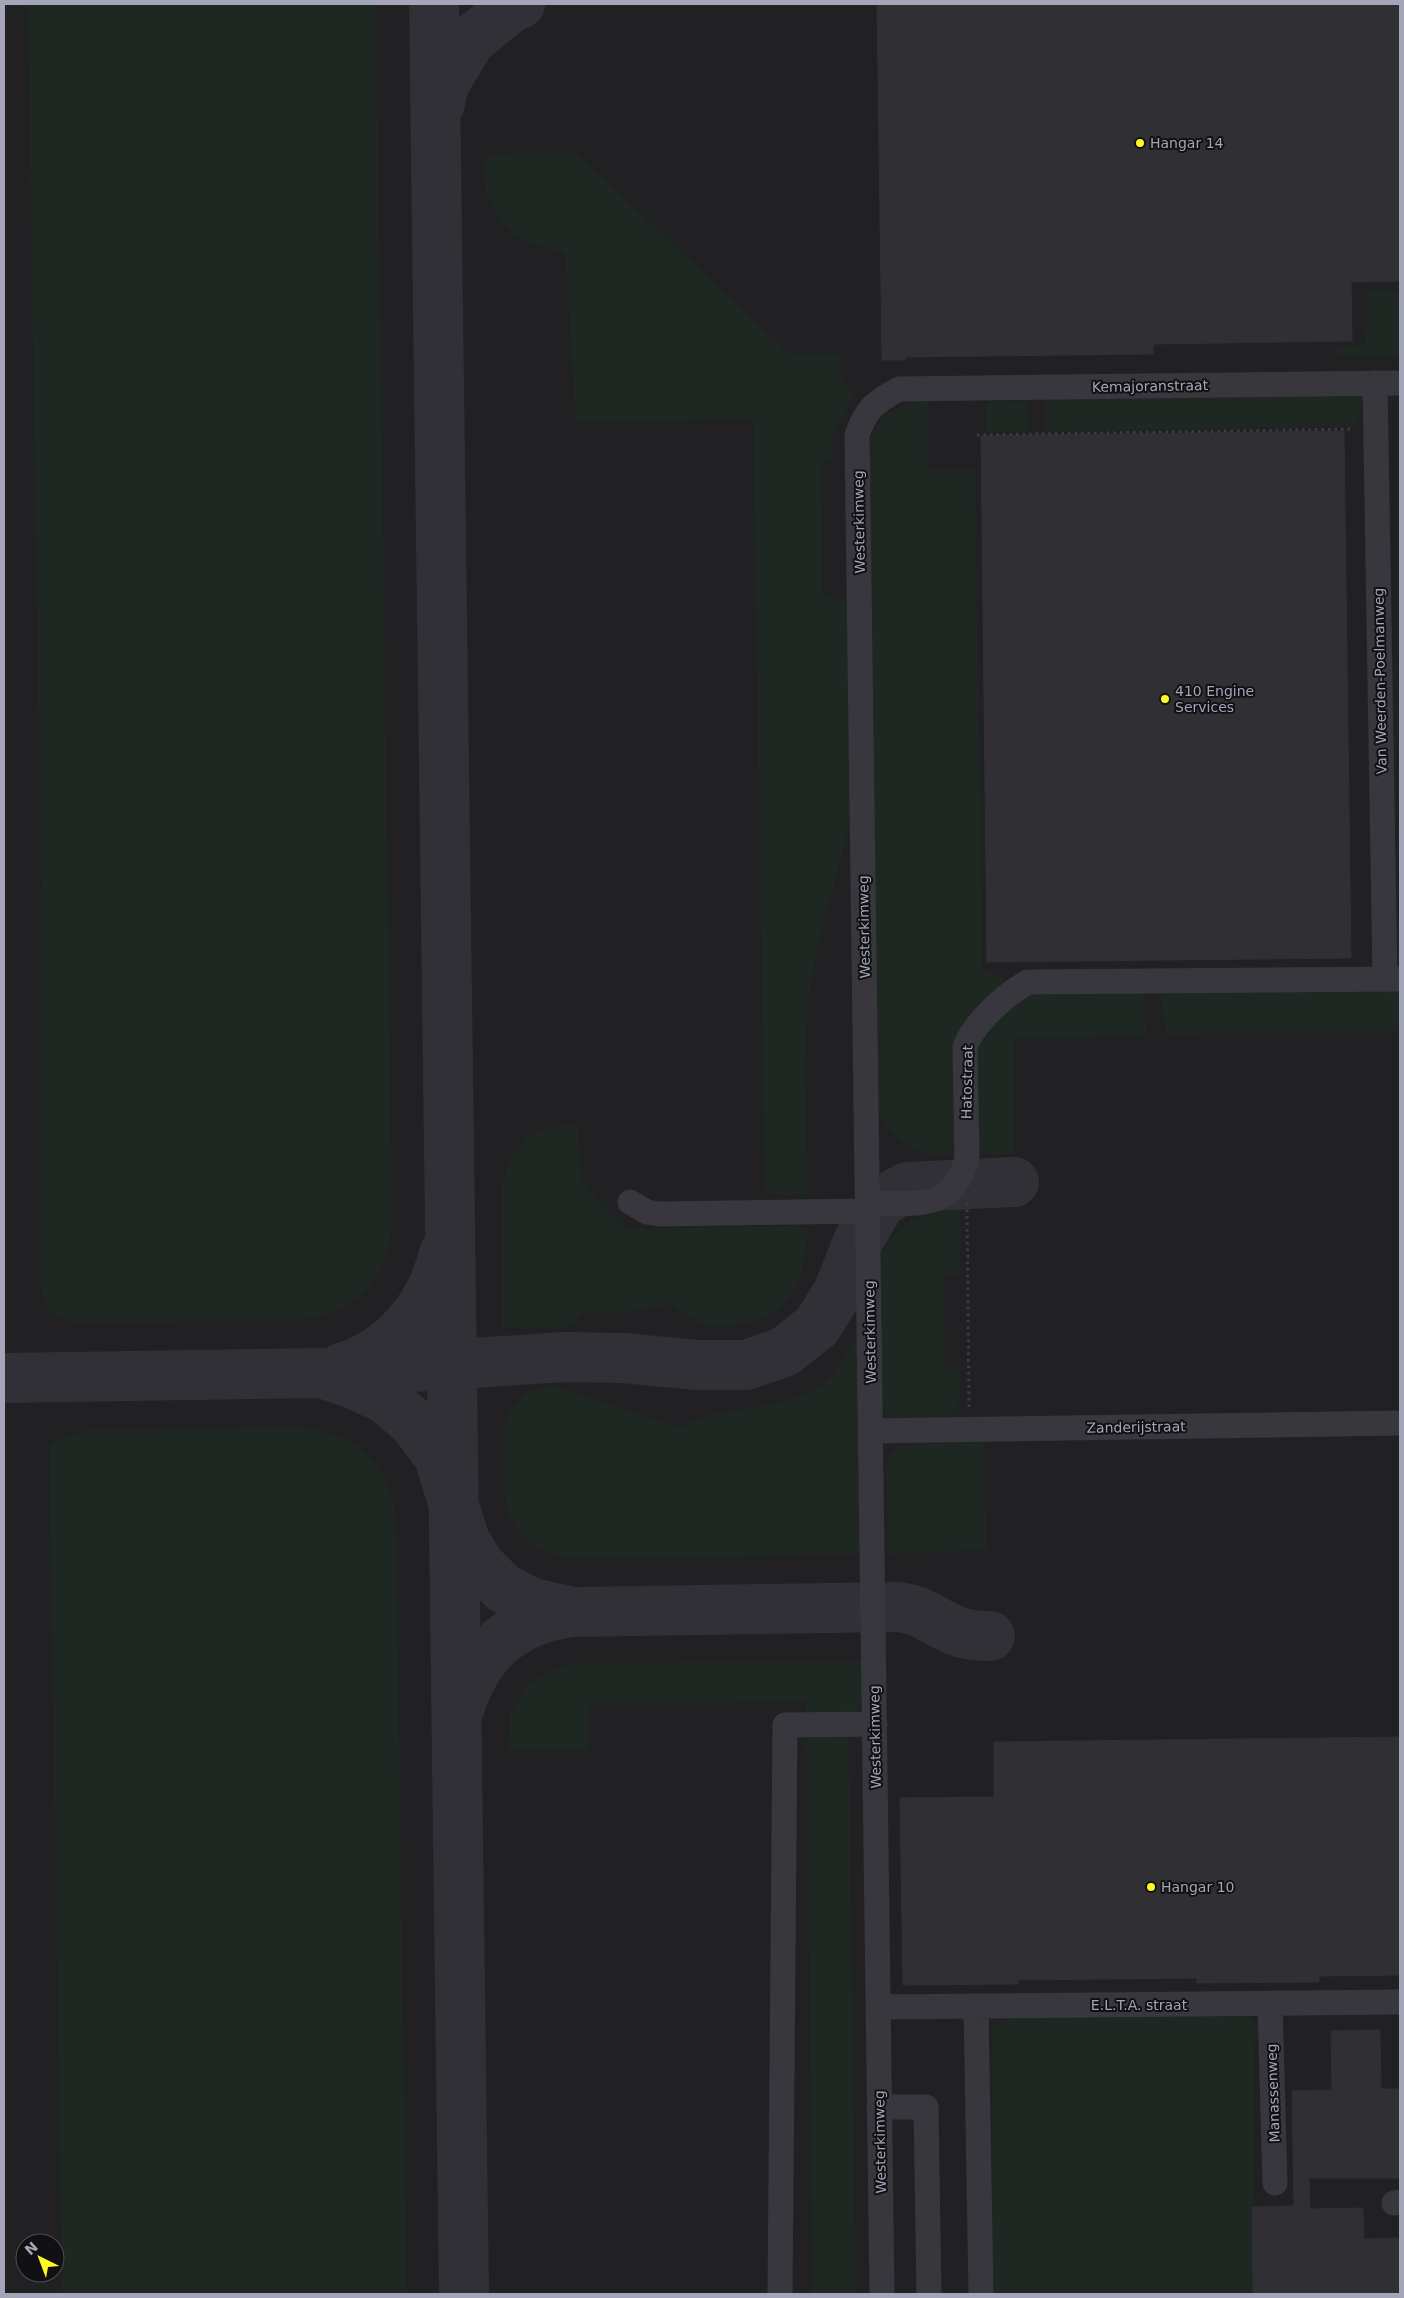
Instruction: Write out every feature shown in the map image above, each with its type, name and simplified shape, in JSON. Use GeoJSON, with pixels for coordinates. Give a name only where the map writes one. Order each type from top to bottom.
{"type":"FeatureCollection","features":[{"type":"Feature","properties":{"kind":"street","name":"Van Weerden-Poelmanweg"},"geometry":{"type":"LineString","coordinates":[[1374,383],[1393,980]]}},
{"type":"Feature","properties":{"kind":"street","name":"Kemajoranstraat"},"geometry":{"type":"LineString","coordinates":[[899,390],[1400,383]]}},
{"type":"Feature","properties":{"kind":"street","name":"Westerkimweg"},"geometry":{"type":"LineString","coordinates":[[882,2294],[858,435],[863,418],[876,401],[899,390]]}},
{"type":"Feature","properties":{"kind":"street","name":"Hatostraat"},"geometry":{"type":"LineString","coordinates":[[630,1202],[646,1212],[660,1214],[868,1207],[940,1200],[953,1190],[963,1174],[967,1157],[965,1048],[969,1036],[1016,989],[1028,982],[1393,980]]}},
{"type":"Feature","properties":{"kind":"street","name":"Zanderijstraat"},"geometry":{"type":"LineString","coordinates":[[871,1431],[1400,1423]]}},
{"type":"Feature","properties":{"kind":"street"},"geometry":{"type":"LineString","coordinates":[[780,2294],[785,1725],[875,1724]]}},
{"type":"Feature","properties":{"kind":"street","name":"E.L.T.A. straat"},"geometry":{"type":"LineString","coordinates":[[878,2007],[1400,2002]]}},
{"type":"Feature","properties":{"kind":"street","name":"Manassenweg"},"geometry":{"type":"LineString","coordinates":[[1270,2004],[1275,2183]]}},
{"type":"Feature","properties":{"kind":"street"},"geometry":{"type":"LineString","coordinates":[[976,2006],[981,2294]]}},
{"type":"Feature","properties":{"kind":"street"},"geometry":{"type":"LineString","coordinates":[[880,2107],[926,2107],[929,2294]]}},
{"type":"Feature","properties":{"kind":"path"},"geometry":{"type":"LineString","coordinates":[[977,435],[1355,429]]}},
{"type":"Feature","properties":{"kind":"path"},"geometry":{"type":"LineString","coordinates":[[968,1196],[970,1430]]}},
{"type":"Feature","properties":{"kind":"shaded area"},"geometry":{"type":"Polygon","coordinates":[[[4,4],[1400,4],[1400,2294],[4,2294],[4,4]]]}},
{"type":"Feature","properties":{"kind":"shaded area"},"geometry":{"type":"Polygon","coordinates":[[[28,4],[376,4],[392,1225],[387,1254],[375,1278],[351,1302],[323,1316],[296,1320],[81,1323],[58,1317],[48,1311],[41,1290],[41,888],[28,4]]]}},
{"type":"Feature","properties":{"kind":"shaded area"},"geometry":{"type":"Polygon","coordinates":[[[574,151],[791,355],[839,355],[842,377],[854,396],[833,434],[833,459],[821,461],[823,598],[850,599],[853,800],[812,977],[806,1058],[808,1194],[765,1195],[753,419],[576,422],[565,252],[528,242],[511,231],[496,212],[487,193],[484,181],[485,166],[490,154],[574,151]]]}},
{"type":"Feature","properties":{"kind":"shaded area"},"geometry":{"type":"Polygon","coordinates":[[[1400,289],[1400,356],[1335,356],[1336,346],[1366,345],[1368,290],[1400,289]]]}},
{"type":"Feature","properties":{"kind":"shaded area"},"geometry":{"type":"Polygon","coordinates":[[[1363,396],[1356,426],[1045,432],[1045,399],[1363,396]]]}},
{"type":"Feature","properties":{"kind":"shaded area"},"geometry":{"type":"Polygon","coordinates":[[[928,402],[927,469],[975,470],[983,968],[1008,981],[964,1025],[957,1035],[955,1048],[957,1156],[931,1154],[909,1146],[891,1131],[877,1109],[868,444],[878,424],[890,412],[906,405],[928,402]]]}},
{"type":"Feature","properties":{"kind":"shaded area"},"geometry":{"type":"Polygon","coordinates":[[[986,402],[1028,402],[1028,432],[986,432],[986,402]]]}},
{"type":"Feature","properties":{"kind":"shaded area"},"geometry":{"type":"Polygon","coordinates":[[[1160,991],[1400,991],[1400,1031],[1166,1034],[1160,991]]]}},
{"type":"Feature","properties":{"kind":"shaded area"},"geometry":{"type":"Polygon","coordinates":[[[1024,992],[1144,992],[1146,1035],[1014,1039],[1015,1154],[978,1154],[977,1047],[982,1037],[1024,992]]]}},
{"type":"Feature","properties":{"kind":"shaded area"},"geometry":{"type":"Polygon","coordinates":[[[578,1124],[581,1183],[626,1229],[809,1226],[801,1271],[796,1286],[785,1303],[760,1318],[741,1324],[719,1326],[706,1325],[695,1320],[672,1304],[617,1313],[584,1313],[563,1329],[502,1328],[502,1185],[509,1160],[526,1140],[546,1128],[578,1124]]]}},
{"type":"Feature","properties":{"kind":"shaded area"},"geometry":{"type":"Polygon","coordinates":[[[946,1210],[959,1210],[959,1274],[944,1275],[945,1367],[961,1367],[960,1400],[955,1410],[945,1418],[895,1419],[886,1412],[880,1401],[877,1262],[889,1242],[905,1227],[914,1221],[946,1210]]]}},
{"type":"Feature","properties":{"kind":"shaded area"},"geometry":{"type":"Polygon","coordinates":[[[858,1338],[861,1554],[577,1559],[549,1554],[526,1540],[509,1515],[504,1491],[503,1427],[513,1407],[527,1392],[549,1387],[567,1388],[587,1397],[681,1428],[713,1415],[781,1403],[798,1398],[826,1380],[858,1338]]]}},
{"type":"Feature","properties":{"kind":"shaded area"},"geometry":{"type":"Polygon","coordinates":[[[293,1427],[314,1429],[330,1433],[351,1442],[376,1464],[387,1483],[395,1511],[396,1528],[407,2294],[62,2294],[62,2283],[65,2283],[65,2233],[61,2233],[49,1447],[58,1439],[86,1430],[293,1427]]]}},
{"type":"Feature","properties":{"kind":"shaded area"},"geometry":{"type":"Polygon","coordinates":[[[983,1442],[987,1550],[888,1554],[886,1462],[891,1453],[901,1445],[983,1442]]]}},
{"type":"Feature","properties":{"kind":"shaded area"},"geometry":{"type":"Polygon","coordinates":[[[863,1661],[863,1693],[849,1738],[856,2294],[813,2294],[806,1702],[589,1705],[588,1749],[508,1750],[510,1715],[526,1687],[552,1669],[579,1663],[863,1661]]]}},
{"type":"Feature","properties":{"kind":"shaded area"},"geometry":{"type":"Polygon","coordinates":[[[1245,2016],[1262,2029],[1262,2037],[1254,2044],[1255,2294],[992,2294],[992,2026],[999,2021],[1010,2018],[1245,2016]]]}},
{"type":"Feature","properties":{"kind":"building","name":"Hangar 14"},"geometry":{"type":"Polygon","coordinates":[[[877,4],[1400,4],[1400,281],[1351,282],[1352,341],[1153,344],[1153,354],[905,357],[905,360],[882,360],[877,4]]]}},
{"type":"Feature","properties":{"kind":"building","name":"410 Engine Services"},"geometry":{"type":"Polygon","coordinates":[[[1344,431],[1351,958],[987,962],[981,436],[1344,431]]]}},
{"type":"Feature","properties":{"kind":"building","name":"Hangar 10"},"geometry":{"type":"Polygon","coordinates":[[[1400,1737],[1400,1975],[1319,1976],[1319,1982],[1197,1983],[1197,1978],[1018,1980],[1018,1984],[903,1985],[900,1798],[994,1797],[994,1742],[1400,1737]]]}},
{"type":"Feature","properties":{"kind":"building"},"geometry":{"type":"Polygon","coordinates":[[[1380,2030],[1381,2089],[1400,2089],[1400,2178],[1309,2178],[1310,2209],[1363,2208],[1364,2239],[1400,2238],[1400,2294],[1253,2294],[1252,2207],[1294,2206],[1292,2091],[1332,2090],[1331,2031],[1380,2030]]]}},
{"type":"Feature","properties":{"kind":"taxiway"},"geometry":{"type":"LineString","coordinates":[[434,4],[464,2294]]}},
{"type":"Feature","properties":{"kind":"taxiway"},"geometry":{"type":"LineString","coordinates":[[440,104],[444,84],[471,40],[514,5],[520,4]]}},
{"type":"Feature","properties":{"kind":"taxiway"},"geometry":{"type":"LineString","coordinates":[[4,1378],[322,1373],[565,1357],[623,1358],[697,1365],[746,1365],[784,1352],[817,1326],[838,1292],[859,1239],[881,1202],[907,1187],[1014,1182]]}},
{"type":"Feature","properties":{"kind":"taxiway"},"geometry":{"type":"LineString","coordinates":[[341,1368],[360,1361],[378,1351],[408,1325],[430,1291],[444,1253]]}},
{"type":"Feature","properties":{"kind":"taxiway"},"geometry":{"type":"LineString","coordinates":[[330,1376],[354,1384],[386,1399],[414,1423],[439,1457],[465,1541],[480,1565],[503,1588],[532,1603],[572,1612]]}},
{"type":"Feature","properties":{"kind":"taxiway"},"geometry":{"type":"LineString","coordinates":[[459,1710],[475,1671],[499,1642],[514,1631],[531,1623],[551,1616],[572,1612],[896,1607],[922,1613],[942,1625],[959,1632],[990,1636]]}},
{"type":"Feature","properties":{"kind":"place","name":"Hangar 14"},"geometry":{"type":"Point","coordinates":[1140,143]}},
{"type":"Feature","properties":{"kind":"place","name":"410 Engine Services"},"geometry":{"type":"Point","coordinates":[1165,699]}},
{"type":"Feature","properties":{"kind":"place","name":"Hangar 10"},"geometry":{"type":"Point","coordinates":[1151,1887]}}]}
